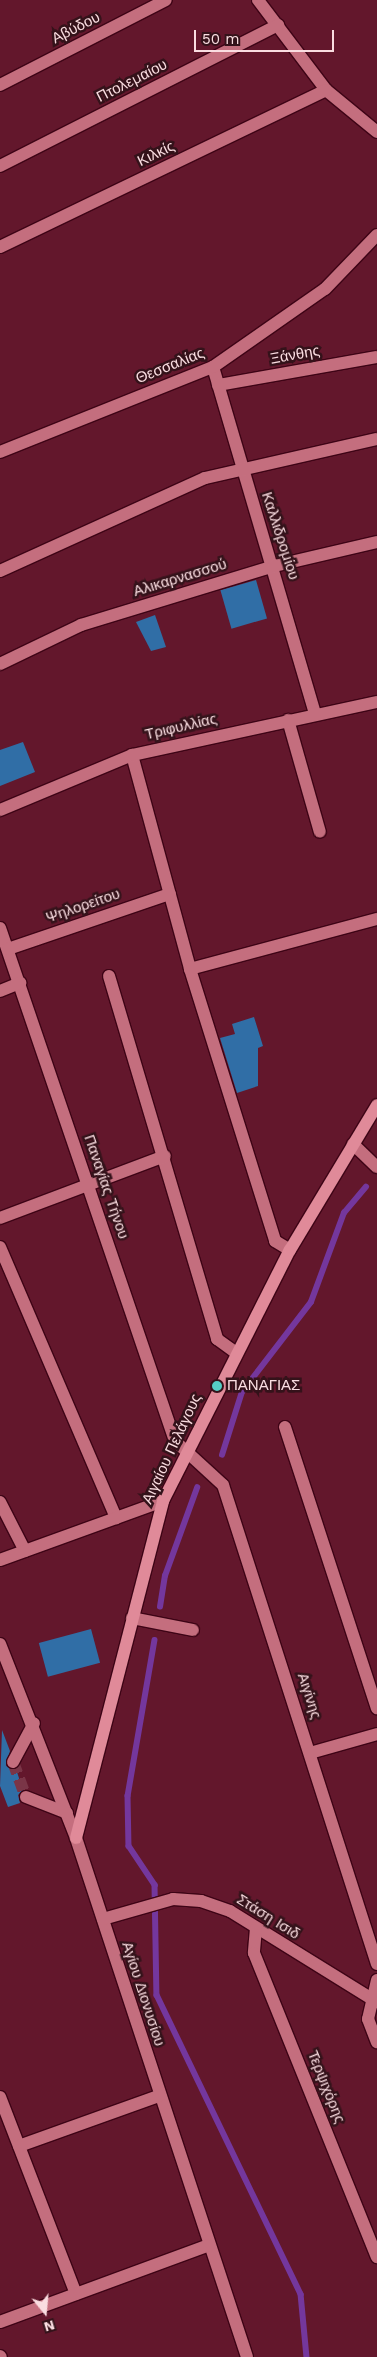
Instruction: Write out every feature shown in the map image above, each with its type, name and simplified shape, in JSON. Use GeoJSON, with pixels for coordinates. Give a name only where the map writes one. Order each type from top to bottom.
{"type":"FeatureCollection","features":[{"type":"Feature","properties":{"kind":"main road","name":"Αιγαίου Πελάγους"},"geometry":{"type":"LineString","coordinates":[[76,1838],[163,1501],[235,1352],[290,1250],[377,1105]]}},
{"type":"Feature","properties":{"kind":"street","name":"Αβύδου"},"geometry":{"type":"LineString","coordinates":[[0,85],[166,0]]}},
{"type":"Feature","properties":{"kind":"street"},"geometry":{"type":"LineString","coordinates":[[258,0],[326,90],[377,132]]}},
{"type":"Feature","properties":{"kind":"street","name":"Πτολεμαίου"},"geometry":{"type":"LineString","coordinates":[[0,166],[278,25]]}},
{"type":"Feature","properties":{"kind":"street","name":"Κιλκίς"},"geometry":{"type":"LineString","coordinates":[[0,247],[326,90]]}},
{"type":"Feature","properties":{"kind":"street","name":"Θεσσαλίας"},"geometry":{"type":"LineString","coordinates":[[0,452],[213,367],[325,289],[377,235]]}},
{"type":"Feature","properties":{"kind":"street","name":"Ξάνθης"},"geometry":{"type":"LineString","coordinates":[[218,386],[377,357]]}},
{"type":"Feature","properties":{"kind":"street","name":"Καλλιδρομίου"},"geometry":{"type":"LineString","coordinates":[[213,367],[241,468],[274,566],[315,714]]}},
{"type":"Feature","properties":{"kind":"street"},"geometry":{"type":"LineString","coordinates":[[0,571],[204,478],[241,468],[377,439]]}},
{"type":"Feature","properties":{"kind":"street","name":"Αλικαρνασσού"},"geometry":{"type":"LineString","coordinates":[[0,664],[81,625],[274,566],[377,542]]}},
{"type":"Feature","properties":{"kind":"street","name":"Τριφυλλίας"},"geometry":{"type":"LineString","coordinates":[[0,810],[132,755],[377,702]]}},
{"type":"Feature","properties":{"kind":"street"},"geometry":{"type":"LineString","coordinates":[[288,720],[320,832]]}},
{"type":"Feature","properties":{"kind":"street"},"geometry":{"type":"LineString","coordinates":[[132,755],[190,969],[275,1241],[290,1250]]}},
{"type":"Feature","properties":{"kind":"street","name":"Ψηλορείτου"},"geometry":{"type":"LineString","coordinates":[[8,949],[170,894]]}},
{"type":"Feature","properties":{"kind":"street"},"geometry":{"type":"LineString","coordinates":[[190,969],[377,919]]}},
{"type":"Feature","properties":{"kind":"street","name":"Παναγίας Τήνου"},"geometry":{"type":"LineString","coordinates":[[0,928],[175,1441],[186,1453]]}},
{"type":"Feature","properties":{"kind":"street"},"geometry":{"type":"LineString","coordinates":[[109,976],[165,1156],[217,1339],[235,1352]]}},
{"type":"Feature","properties":{"kind":"street"},"geometry":{"type":"LineString","coordinates":[[0,991],[20,983]]}},
{"type":"Feature","properties":{"kind":"street"},"geometry":{"type":"LineString","coordinates":[[353,1144],[377,1167]]}},
{"type":"Feature","properties":{"kind":"street"},"geometry":{"type":"LineString","coordinates":[[0,1218],[87,1182],[165,1156]]}},
{"type":"Feature","properties":{"kind":"street"},"geometry":{"type":"LineString","coordinates":[[0,1247],[116,1518]]}},
{"type":"Feature","properties":{"kind":"street"},"geometry":{"type":"LineString","coordinates":[[284,1427],[377,1708]]}},
{"type":"Feature","properties":{"kind":"street","name":"Αιγίνης"},"geometry":{"type":"LineString","coordinates":[[186,1453],[223,1485],[377,1964]]}},
{"type":"Feature","properties":{"kind":"street"},"geometry":{"type":"LineString","coordinates":[[0,1560],[163,1501]]}},
{"type":"Feature","properties":{"kind":"street"},"geometry":{"type":"LineString","coordinates":[[0,1502],[24,1552]]}},
{"type":"Feature","properties":{"kind":"street"},"geometry":{"type":"LineString","coordinates":[[132,1618],[193,1630]]}},
{"type":"Feature","properties":{"kind":"street","name":"Αγίου Διονυσίου"},"geometry":{"type":"LineString","coordinates":[[0,1644],[34,1723],[76,1838],[159,2096],[247,2357]]}},
{"type":"Feature","properties":{"kind":"street"},"geometry":{"type":"LineString","coordinates":[[13,1762],[34,1723]]}},
{"type":"Feature","properties":{"kind":"street"},"geometry":{"type":"LineString","coordinates":[[310,1752],[377,1734]]}},
{"type":"Feature","properties":{"kind":"street"},"geometry":{"type":"LineString","coordinates":[[26,1797],[67,1813]]}},
{"type":"Feature","properties":{"kind":"street","name":"Στάση Ισιδ"},"geometry":{"type":"LineString","coordinates":[[102,1919],[138,1907],[173,1899],[202,1900],[256,1928],[374,2000]]}},
{"type":"Feature","properties":{"kind":"street","name":"Τερψιχόρης"},"geometry":{"type":"LineString","coordinates":[[256,1928],[254,1953],[377,2258]]}},
{"type":"Feature","properties":{"kind":"street"},"geometry":{"type":"LineString","coordinates":[[377,1980],[374,2000],[368,2018],[377,2042]]}},
{"type":"Feature","properties":{"kind":"street"},"geometry":{"type":"LineString","coordinates":[[19,2146],[159,2096]]}},
{"type":"Feature","properties":{"kind":"street"},"geometry":{"type":"LineString","coordinates":[[0,2097],[76,2294]]}},
{"type":"Feature","properties":{"kind":"street"},"geometry":{"type":"LineString","coordinates":[[0,2322],[209,2245]]}},
{"type":"Feature","properties":{"kind":"building"},"geometry":{"type":"Polygon","coordinates":[[[256,580],[267,618],[231,629],[220,590],[256,580]]]}},
{"type":"Feature","properties":{"kind":"building"},"geometry":{"type":"Polygon","coordinates":[[[155,615],[166,647],[151,651],[136,622],[155,615]]]}},
{"type":"Feature","properties":{"kind":"building"},"geometry":{"type":"Polygon","coordinates":[[[23,742],[35,772],[0,786],[0,750],[23,742]]]}},
{"type":"Feature","properties":{"kind":"building"},"geometry":{"type":"Polygon","coordinates":[[[254,1017],[263,1046],[258,1048],[258,1086],[237,1093],[220,1038],[235,1034],[232,1024],[254,1017]]]}},
{"type":"Feature","properties":{"kind":"building"},"geometry":{"type":"Polygon","coordinates":[[[91,1629],[100,1663],[48,1677],[39,1643],[91,1629]]]}},
{"type":"Feature","properties":{"kind":"building"},"geometry":{"type":"Polygon","coordinates":[[[2,1730],[10,1751],[6,1766],[16,1769],[23,1790],[18,1795],[20,1803],[8,1807],[0,1786],[2,1730]]]}},
{"type":"Feature","properties":{"kind":"waterway"},"geometry":{"type":"LineString","coordinates":[[222,1455],[242,1392],[311,1302],[344,1213],[366,1187]]}},
{"type":"Feature","properties":{"kind":"waterway"},"geometry":{"type":"LineString","coordinates":[[160,1607],[165,1576],[197,1488]]}},
{"type":"Feature","properties":{"kind":"waterway"},"geometry":{"type":"LineString","coordinates":[[155,1640],[128,1796],[129,1846],[155,1885],[157,1995],[301,2294],[307,2357]]}},
{"type":"Feature","properties":{"kind":"tunnel"},"geometry":{"type":"LineString","coordinates":[[13,1762],[26,1797]]}},
{"type":"Feature","properties":{"kind":"place","name":"ΠΑΝΑΓΙΑΣ"},"geometry":{"type":"Point","coordinates":[217,1386]}}]}
